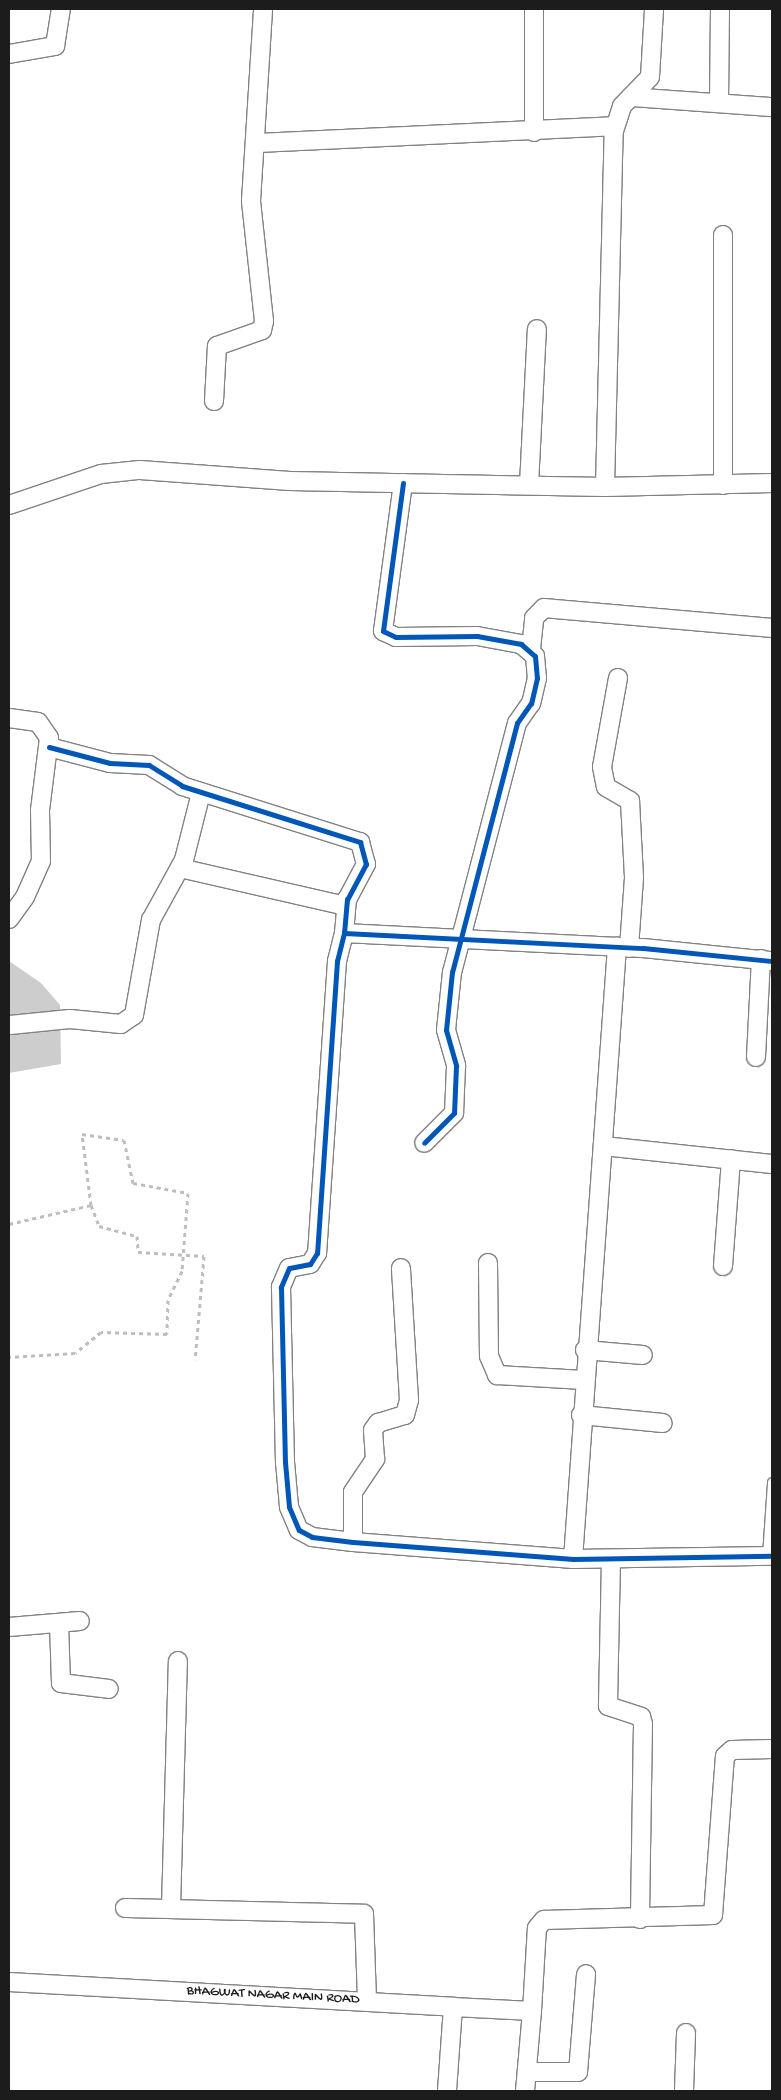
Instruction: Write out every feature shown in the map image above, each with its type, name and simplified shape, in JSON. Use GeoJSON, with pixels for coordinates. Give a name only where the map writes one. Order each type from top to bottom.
{"type":"FeatureCollection","features":[{"type":"Feature","properties":{"kind":"street"},"geometry":{"type":"LineString","coordinates":[[9,54],[55,46],[61,9]]}},
{"type":"Feature","properties":{"kind":"street"},"geometry":{"type":"LineString","coordinates":[[214,400],[217,346],[262,330],[264,320],[251,214],[263,9]]}},
{"type":"Feature","properties":{"kind":"street"},"geometry":{"type":"LineString","coordinates":[[534,9],[534,132]]}},
{"type":"Feature","properties":{"kind":"street"},"geometry":{"type":"LineString","coordinates":[[606,487],[615,126],[622,106],[650,78],[654,9]]}},
{"type":"Feature","properties":{"kind":"street"},"geometry":{"type":"LineString","coordinates":[[719,103],[720,9]]}},
{"type":"Feature","properties":{"kind":"street"},"geometry":{"type":"LineString","coordinates":[[631,97],[772,107]]}},
{"type":"Feature","properties":{"kind":"street"},"geometry":{"type":"LineString","coordinates":[[256,143],[534,132],[615,126]]}},
{"type":"Feature","properties":{"kind":"street"},"geometry":{"type":"LineString","coordinates":[[723,235],[723,485]]}},
{"type":"Feature","properties":{"kind":"street"},"geometry":{"type":"LineString","coordinates":[[529,485],[537,329]]}},
{"type":"Feature","properties":{"kind":"street"},"geometry":{"type":"LineString","coordinates":[[9,506],[69,483],[124,471],[403,483],[606,487],[772,483]]}},
{"type":"Feature","properties":{"kind":"street"},"geometry":{"type":"LineString","coordinates":[[403,483],[383,631],[396,637],[493,637],[531,649],[536,656],[535,691],[517,723],[458,940],[446,1030],[456,1066],[454,1113],[424,1143]]}},
{"type":"Feature","properties":{"kind":"street"},"geometry":{"type":"LineString","coordinates":[[531,649],[534,618],[544,608],[772,628]]}},
{"type":"Feature","properties":{"kind":"street"},"geometry":{"type":"LineString","coordinates":[[573,1559],[585,1350],[603,1146],[623,948],[634,878],[630,801],[606,787],[602,767],[618,678]]}},
{"type":"Feature","properties":{"kind":"street"},"geometry":{"type":"LineString","coordinates":[[9,718],[45,727],[48,747],[40,810],[41,861],[25,897],[9,919]]}},
{"type":"Feature","properties":{"kind":"street"},"geometry":{"type":"LineString","coordinates":[[48,747],[110,763],[149,764],[171,782],[360,842],[366,864],[346,906],[344,933],[337,961],[316,1253],[310,1264],[289,1268],[282,1275],[279,1350],[292,1520],[312,1537],[353,1542],[573,1559],[610,1560],[770,1556]]}},
{"type":"Feature","properties":{"kind":"street"},"geometry":{"type":"LineString","coordinates":[[10,1025],[70,1019],[128,1022],[134,1015],[151,920],[180,868],[202,793]]}},
{"type":"Feature","properties":{"kind":"street"},"geometry":{"type":"LineString","coordinates":[[180,868],[346,906]]}},
{"type":"Feature","properties":{"kind":"street"},"geometry":{"type":"LineString","coordinates":[[344,933],[623,948],[766,960],[756,1057]]}},
{"type":"Feature","properties":{"kind":"street"},"geometry":{"type":"LineString","coordinates":[[603,1146],[772,1164]]}},
{"type":"Feature","properties":{"kind":"street"},"geometry":{"type":"LineString","coordinates":[[723,1266],[731,1159]]}},
{"type":"Feature","properties":{"kind":"street"},"geometry":{"type":"LineString","coordinates":[[488,1263],[490,1356],[497,1375],[584,1380]]}},
{"type":"Feature","properties":{"kind":"street"},"geometry":{"type":"LineString","coordinates":[[353,1542],[353,1492],[375,1459],[374,1430],[378,1423],[404,1415],[408,1404],[401,1268]]}},
{"type":"Feature","properties":{"kind":"street"},"geometry":{"type":"LineString","coordinates":[[585,1350],[643,1356]]}},
{"type":"Feature","properties":{"kind":"street"},"geometry":{"type":"LineString","coordinates":[[582,1415],[663,1423]]}},
{"type":"Feature","properties":{"kind":"street"},"geometry":{"type":"LineString","coordinates":[[610,1560],[608,1706],[641,1717],[643,1724],[640,1919]]}},
{"type":"Feature","properties":{"kind":"street"},"geometry":{"type":"LineString","coordinates":[[9,1627],[80,1622]]}},
{"type":"Feature","properties":{"kind":"street"},"geometry":{"type":"LineString","coordinates":[[58,1623],[61,1683],[109,1689]]}},
{"type":"Feature","properties":{"kind":"street"},"geometry":{"type":"LineString","coordinates":[[171,1908],[178,1661]]}},
{"type":"Feature","properties":{"kind":"street"},"geometry":{"type":"LineString","coordinates":[[525,2091],[540,1923],[713,1914],[725,1756],[732,1750],[772,1749]]}},
{"type":"Feature","properties":{"kind":"street"},"geometry":{"type":"LineString","coordinates":[[125,1908],[364,1914],[367,2001]]}},
{"type":"Feature","properties":{"kind":"street"},"geometry":{"type":"LineString","coordinates":[[527,2072],[578,2072],[586,1974]]}},
{"type":"Feature","properties":{"kind":"street","name":"BHAGWAT NAGAR MAIN ROAD"},"geometry":{"type":"LineString","coordinates":[[9,1982],[367,2001],[532,2012]]}},
{"type":"Feature","properties":{"kind":"street"},"geometry":{"type":"LineString","coordinates":[[447,2091],[453,2007]]}},
{"type":"Feature","properties":{"kind":"street"},"geometry":{"type":"LineString","coordinates":[[684,2091],[686,2033]]}},
{"type":"Feature","properties":{"kind":"lane"},"geometry":{"type":"LineString","coordinates":[[770,1556],[772,1482]]}},
{"type":"Feature","properties":{"kind":"path"},"geometry":{"type":"LineString","coordinates":[[9,1357],[75,1353],[101,1332],[167,1334],[168,1300],[182,1271],[183,1254],[188,1193],[133,1183],[124,1140],[82,1134],[91,1205],[99,1226],[137,1236],[138,1252],[183,1254],[204,1256],[196,1360]]}},
{"type":"Feature","properties":{"kind":"path"},"geometry":{"type":"LineString","coordinates":[[9,1224],[91,1205]]}},
{"type":"Feature","properties":{"kind":"shaded area"},"geometry":{"type":"Polygon","coordinates":[[[9,961],[41,983],[60,1005],[61,1064],[9,1073],[9,961]]]}},
{"type":"Feature","properties":{"kind":"cycle path"},"geometry":{"type":"LineString","coordinates":[[403,483],[383,631],[396,637],[477,636],[521,644],[535,656],[537,678],[531,703],[517,723],[452,972],[446,1030],[456,1066],[454,1113],[424,1143]]}},
{"type":"Feature","properties":{"kind":"cycle path"},"geometry":{"type":"LineString","coordinates":[[49,747],[110,763],[149,765],[182,786],[360,842],[366,864],[347,899],[344,933],[643,948],[772,961]]}},
{"type":"Feature","properties":{"kind":"cycle path"},"geometry":{"type":"LineString","coordinates":[[344,933],[337,961],[317,1253],[310,1264],[289,1268],[281,1287],[285,1462],[289,1507],[299,1530],[312,1537],[353,1542],[573,1559],[772,1556]]}}]}
